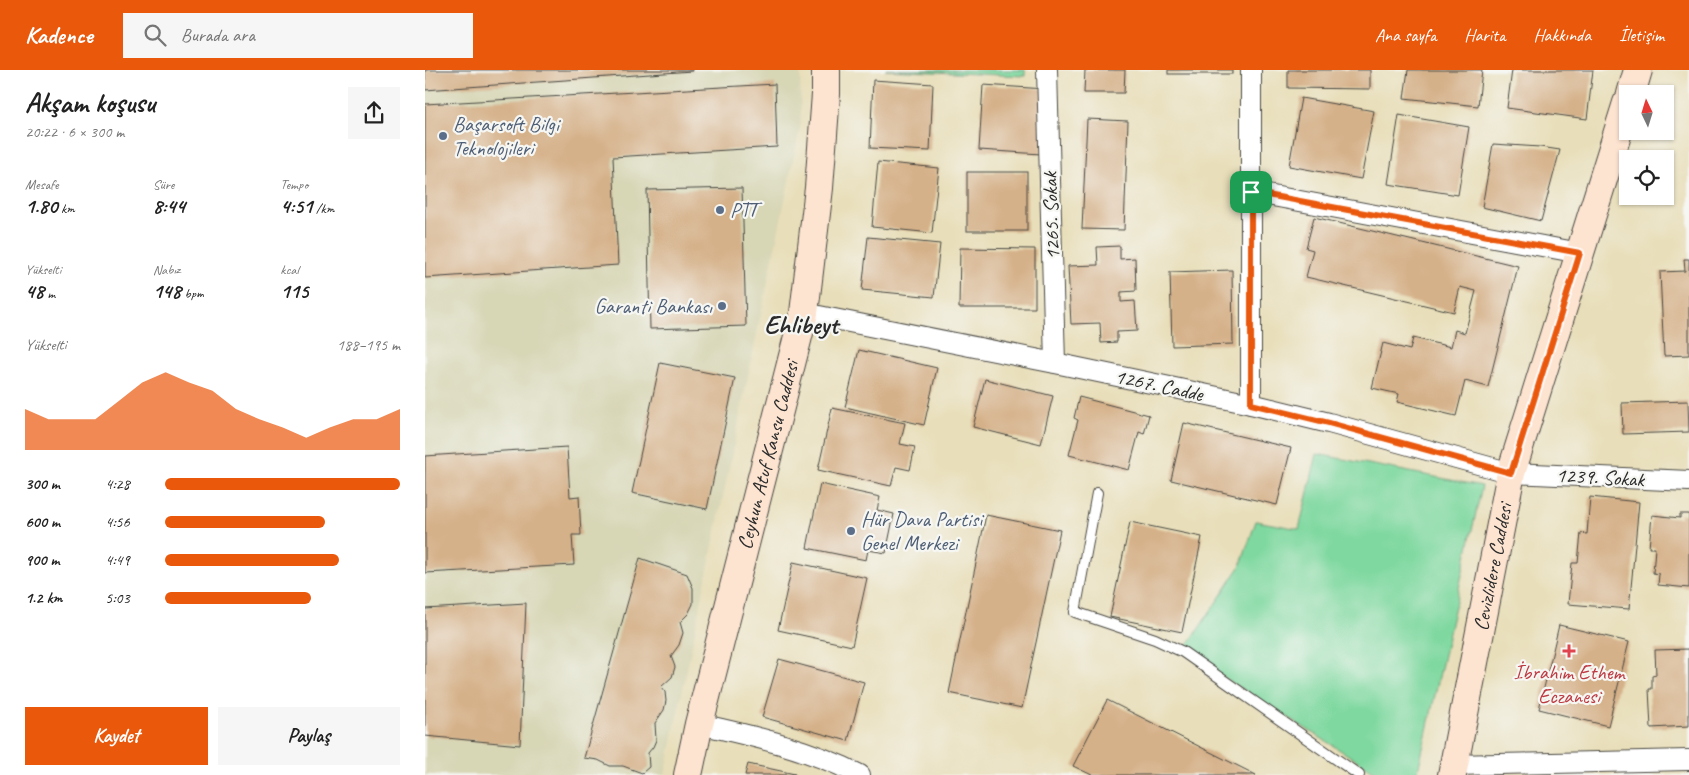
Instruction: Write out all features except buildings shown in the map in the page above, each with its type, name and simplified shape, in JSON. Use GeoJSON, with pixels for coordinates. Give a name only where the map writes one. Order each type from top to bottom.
{"type":"FeatureCollection","features":[{"type":"Feature","properties":{"kind":"main road","name":"Ceyhun Atuf Kansu Caddesi"},"geometry":{"type":"LineString","coordinates":[[688,775],[699,724],[804,313],[819,188],[826,70]]}},
{"type":"Feature","properties":{"kind":"main road"},"geometry":{"type":"LineString","coordinates":[[1634,85],[1638,70]]}},
{"type":"Feature","properties":{"kind":"main road","name":"Cevizlidere Caddesi"},"geometry":{"type":"LineString","coordinates":[[1453,770],[1511,473],[1619,129]]}},
{"type":"Feature","properties":{"kind":"street","name":"1265. Sokak"},"geometry":{"type":"LineString","coordinates":[[1047,70],[1055,363]]}},
{"type":"Feature","properties":{"kind":"street"},"geometry":{"type":"LineString","coordinates":[[1251,70],[1251,404]]}},
{"type":"Feature","properties":{"kind":"street"},"geometry":{"type":"LineString","coordinates":[[1251,192],[1580,253]]}},
{"type":"Feature","properties":{"kind":"street","name":"1267. Cadde"},"geometry":{"type":"LineString","coordinates":[[804,313],[1251,404],[1329,423],[1511,473]]}},
{"type":"Feature","properties":{"kind":"street","name":"1239. Sokak"},"geometry":{"type":"LineString","coordinates":[[1511,473],[1689,481]]}},
{"type":"Feature","properties":{"kind":"street"},"geometry":{"type":"LineString","coordinates":[[699,724],[793,748],[831,761],[860,775]]}},
{"type":"Feature","properties":{"kind":"street"},"geometry":{"type":"LineString","coordinates":[[1453,770],[1689,760]]}},
{"type":"Feature","properties":{"kind":"lane"},"geometry":{"type":"LineString","coordinates":[[1097,494],[1075,612],[1155,639],[1183,652],[1359,775]]}},
{"type":"Feature","properties":{"kind":"shaded area"},"geometry":{"type":"Polygon","coordinates":[[[425,70],[800,70],[801,123],[665,775],[425,775],[425,70]]]}},
{"type":"Feature","properties":{"kind":"green space"},"geometry":{"type":"Polygon","coordinates":[[[885,70],[1025,70],[1025,76],[885,70]]]}},
{"type":"Feature","properties":{"kind":"green space"},"geometry":{"type":"Polygon","coordinates":[[[1317,454],[1482,486],[1417,775],[1380,775],[1183,652],[1240,567],[1256,521],[1299,529],[1317,454]]]}},
{"type":"Feature","properties":{"kind":"place","name":"Başarsoft Bilgi Teknolojileri"},"geometry":{"type":"Point","coordinates":[443,136]}},
{"type":"Feature","properties":{"kind":"place","name":"PTT"},"geometry":{"type":"Point","coordinates":[720,210]}},
{"type":"Feature","properties":{"kind":"place","name":"Garanti Bankası"},"geometry":{"type":"Point","coordinates":[722,306]}},
{"type":"Feature","properties":{"kind":"place","name":"Hür Dava Partisi Genel Merkezi"},"geometry":{"type":"Point","coordinates":[851,531]}},
{"type":"Feature","properties":{"kind":"place","name":"İbrahim Ethem Eczanesi"},"geometry":{"type":"Point","coordinates":[1569,651]}},
{"type":"Feature","properties":{"kind":"district","name":"Ehlibeyt"},"geometry":{"type":"Point","coordinates":[801,324]}},
{"type":"Feature","properties":{"kind":"route"},"geometry":{"type":"LineString","coordinates":[[1251,192],[1580,253],[1511,473],[1329,423],[1251,404],[1251,192]]}}]}
